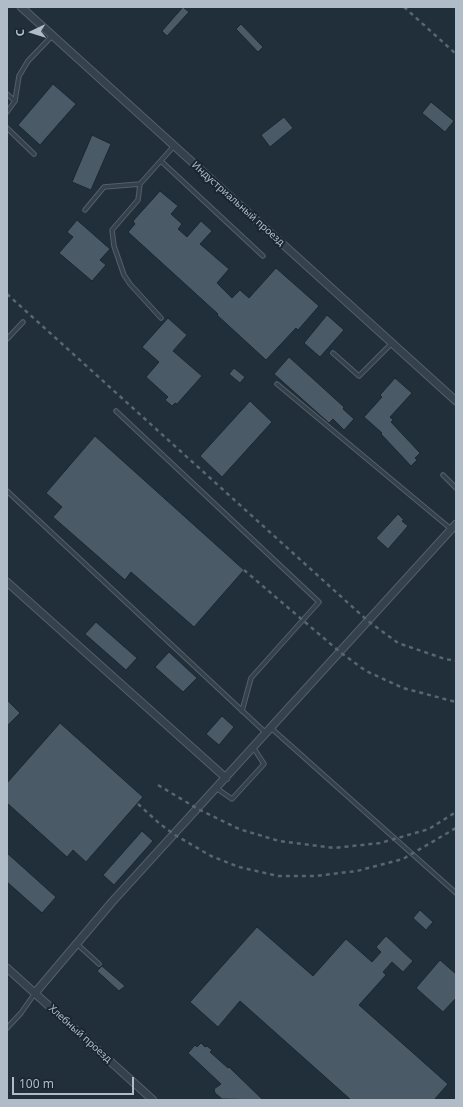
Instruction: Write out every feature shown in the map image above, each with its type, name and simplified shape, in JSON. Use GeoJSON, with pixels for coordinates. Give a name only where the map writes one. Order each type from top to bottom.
{"type":"FeatureCollection","features":[{"type":"Feature","properties":{"kind":"street","name":"Индустриальный проезд"},"geometry":{"type":"LineString","coordinates":[[21,7],[456,401]]}},
{"type":"Feature","properties":{"kind":"street"},"geometry":{"type":"LineString","coordinates":[[35,993],[112,902],[454,526]]}},
{"type":"Feature","properties":{"kind":"street"},"geometry":{"type":"LineString","coordinates":[[7,582],[226,778]]}},
{"type":"Feature","properties":{"kind":"street","name":"Хлебный проезд"},"geometry":{"type":"LineString","coordinates":[[7,968],[153,1100]]}},
{"type":"Feature","properties":{"kind":"lane"},"geometry":{"type":"LineString","coordinates":[[7,112],[15,101],[19,76],[28,61],[52,36]]}},
{"type":"Feature","properties":{"kind":"lane"},"geometry":{"type":"LineString","coordinates":[[7,94],[15,101]]}},
{"type":"Feature","properties":{"kind":"lane"},"geometry":{"type":"LineString","coordinates":[[7,128],[34,154]]}},
{"type":"Feature","properties":{"kind":"lane"},"geometry":{"type":"LineString","coordinates":[[161,318],[130,284],[124,275],[114,246],[112,230],[138,200],[140,184],[174,146]]}},
{"type":"Feature","properties":{"kind":"lane"},"geometry":{"type":"LineString","coordinates":[[161,160],[263,256]]}},
{"type":"Feature","properties":{"kind":"lane"},"geometry":{"type":"LineString","coordinates":[[85,210],[104,187],[140,184]]}},
{"type":"Feature","properties":{"kind":"lane"},"geometry":{"type":"LineString","coordinates":[[7,339],[22,322]]}},
{"type":"Feature","properties":{"kind":"lane"},"geometry":{"type":"LineString","coordinates":[[333,353],[359,376],[392,343]]}},
{"type":"Feature","properties":{"kind":"lane"},"geometry":{"type":"LineString","coordinates":[[277,384],[454,526]]}},
{"type":"Feature","properties":{"kind":"lane"},"geometry":{"type":"LineString","coordinates":[[116,411],[319,602],[251,678],[242,711]]}},
{"type":"Feature","properties":{"kind":"lane"},"geometry":{"type":"LineString","coordinates":[[443,475],[456,488]]}},
{"type":"Feature","properties":{"kind":"lane"},"geometry":{"type":"LineString","coordinates":[[7,491],[242,711],[269,731],[456,894]]}},
{"type":"Feature","properties":{"kind":"lane"},"geometry":{"type":"LineString","coordinates":[[216,788],[232,798],[264,764],[253,747]]}},
{"type":"Feature","properties":{"kind":"lane"},"geometry":{"type":"LineString","coordinates":[[77,944],[99,964]]}},
{"type":"Feature","properties":{"kind":"lane"},"geometry":{"type":"LineString","coordinates":[[7,1028],[21,1013],[35,993]]}},
{"type":"Feature","properties":{"kind":"building"},"geometry":{"type":"Polygon","coordinates":[[[183,7],[189,12],[167,36],[162,31],[183,7]]]}},
{"type":"Feature","properties":{"kind":"building"},"geometry":{"type":"Polygon","coordinates":[[[241,24],[263,47],[258,52],[236,29],[241,24]]]}},
{"type":"Feature","properties":{"kind":"building"},"geometry":{"type":"Polygon","coordinates":[[[53,84],[76,104],[40,145],[18,125],[53,84]]]}},
{"type":"Feature","properties":{"kind":"building"},"geometry":{"type":"Polygon","coordinates":[[[431,102],[454,121],[445,132],[422,113],[431,102]]]}},
{"type":"Feature","properties":{"kind":"building"},"geometry":{"type":"Polygon","coordinates":[[[284,117],[293,128],[270,147],[261,135],[284,117]]]}},
{"type":"Feature","properties":{"kind":"building"},"geometry":{"type":"Polygon","coordinates":[[[92,135],[111,144],[91,190],[72,182],[92,135]]]}},
{"type":"Feature","properties":{"kind":"building"},"geometry":{"type":"Polygon","coordinates":[[[160,191],[178,206],[171,214],[182,224],[178,229],[187,237],[201,221],[212,231],[200,244],[229,269],[217,283],[232,298],[240,290],[249,298],[276,268],[319,306],[298,330],[296,328],[266,360],[128,232],[135,224],[133,221],[160,191]]]}},
{"type":"Feature","properties":{"kind":"building"},"geometry":{"type":"Polygon","coordinates":[[[77,220],[110,249],[100,260],[106,265],[92,281],[59,253],[73,237],[67,232],[77,220]]]}},
{"type":"Feature","properties":{"kind":"building"},"geometry":{"type":"Polygon","coordinates":[[[327,315],[344,330],[320,357],[304,343],[327,315]]]}},
{"type":"Feature","properties":{"kind":"building"},"geometry":{"type":"Polygon","coordinates":[[[168,318],[187,335],[173,351],[202,376],[177,404],[175,403],[172,406],[165,400],[168,397],[146,377],[159,362],[142,347],[168,318]]]}},
{"type":"Feature","properties":{"kind":"building"},"geometry":{"type":"Polygon","coordinates":[[[289,357],[344,407],[343,409],[354,419],[344,430],[333,419],[329,423],[274,374],[289,357]]]}},
{"type":"Feature","properties":{"kind":"building"},"geometry":{"type":"Polygon","coordinates":[[[234,368],[245,377],[240,383],[229,374],[234,368]]]}},
{"type":"Feature","properties":{"kind":"building"},"geometry":{"type":"Polygon","coordinates":[[[395,378],[412,393],[390,417],[393,420],[391,422],[420,453],[415,458],[417,460],[411,466],[381,434],[382,433],[364,417],[382,397],[380,395],[395,378]]]}},
{"type":"Feature","properties":{"kind":"building"},"geometry":{"type":"Polygon","coordinates":[[[250,401],[272,422],[222,477],[200,456],[250,401]]]}},
{"type":"Feature","properties":{"kind":"building"},"geometry":{"type":"Polygon","coordinates":[[[95,436],[244,570],[194,627],[131,572],[125,580],[53,517],[62,507],[46,493],[95,436]]]}},
{"type":"Feature","properties":{"kind":"building"},"geometry":{"type":"Polygon","coordinates":[[[398,514],[404,520],[402,521],[408,526],[388,549],[376,538],[398,514]]]}},
{"type":"Feature","properties":{"kind":"building"},"geometry":{"type":"Polygon","coordinates":[[[96,622],[137,658],[126,670],[85,634],[96,622]]]}},
{"type":"Feature","properties":{"kind":"building"},"geometry":{"type":"Polygon","coordinates":[[[169,652],[197,678],[183,692],[155,667],[169,652]]]}},
{"type":"Feature","properties":{"kind":"building"},"geometry":{"type":"Polygon","coordinates":[[[7,700],[20,713],[7,726],[7,700]]]}},
{"type":"Feature","properties":{"kind":"building"},"geometry":{"type":"Polygon","coordinates":[[[222,716],[234,727],[219,745],[206,734],[222,716]]]}},
{"type":"Feature","properties":{"kind":"building"},"geometry":{"type":"Polygon","coordinates":[[[60,723],[143,797],[86,862],[73,850],[67,857],[7,803],[7,783],[60,723]]]}},
{"type":"Feature","properties":{"kind":"building"},"geometry":{"type":"Polygon","coordinates":[[[142,831],[153,841],[114,885],[103,875],[142,831]]]}},
{"type":"Feature","properties":{"kind":"building"},"geometry":{"type":"Polygon","coordinates":[[[7,853],[56,897],[42,913],[7,882],[7,853]]]}},
{"type":"Feature","properties":{"kind":"building"},"geometry":{"type":"Polygon","coordinates":[[[420,910],[433,922],[426,930],[413,918],[420,910]]]}},
{"type":"Feature","properties":{"kind":"building"},"geometry":{"type":"Polygon","coordinates":[[[257,927],[313,976],[346,939],[372,962],[381,952],[376,947],[386,936],[413,961],[403,972],[392,962],[383,972],[386,975],[359,1005],[448,1084],[434,1100],[351,1100],[240,1001],[218,1027],[190,1002],[257,927]]]}},
{"type":"Feature","properties":{"kind":"building"},"geometry":{"type":"Polygon","coordinates":[[[440,960],[456,974],[456,998],[443,1012],[416,988],[440,960]]]}},
{"type":"Feature","properties":{"kind":"building"},"geometry":{"type":"Polygon","coordinates":[[[102,966],[125,986],[119,991],[97,971],[102,966]]]}},
{"type":"Feature","properties":{"kind":"building"},"geometry":{"type":"Polygon","coordinates":[[[201,1043],[205,1047],[207,1046],[212,1050],[210,1052],[228,1068],[229,1067],[263,1100],[222,1099],[215,1093],[214,1089],[221,1084],[188,1053],[195,1045],[197,1047],[201,1043]]]}},
{"type":"Feature","properties":{"kind":"railway"},"geometry":{"type":"LineString","coordinates":[[404,7],[456,54]]}},
{"type":"Feature","properties":{"kind":"railway"},"geometry":{"type":"LineString","coordinates":[[7,294],[368,621],[398,643],[445,659],[456,661]]}},
{"type":"Feature","properties":{"kind":"railway"},"geometry":{"type":"LineString","coordinates":[[244,570],[340,652],[366,671],[403,688],[456,702]]}},
{"type":"Feature","properties":{"kind":"railway"},"geometry":{"type":"LineString","coordinates":[[158,785],[198,809],[239,829],[279,841],[334,848],[380,843],[429,829],[456,812]]}},
{"type":"Feature","properties":{"kind":"railway"},"geometry":{"type":"LineString","coordinates":[[138,804],[160,824],[175,835],[211,856],[239,867],[278,876],[315,876],[357,871],[403,859],[456,828]]}}]}
